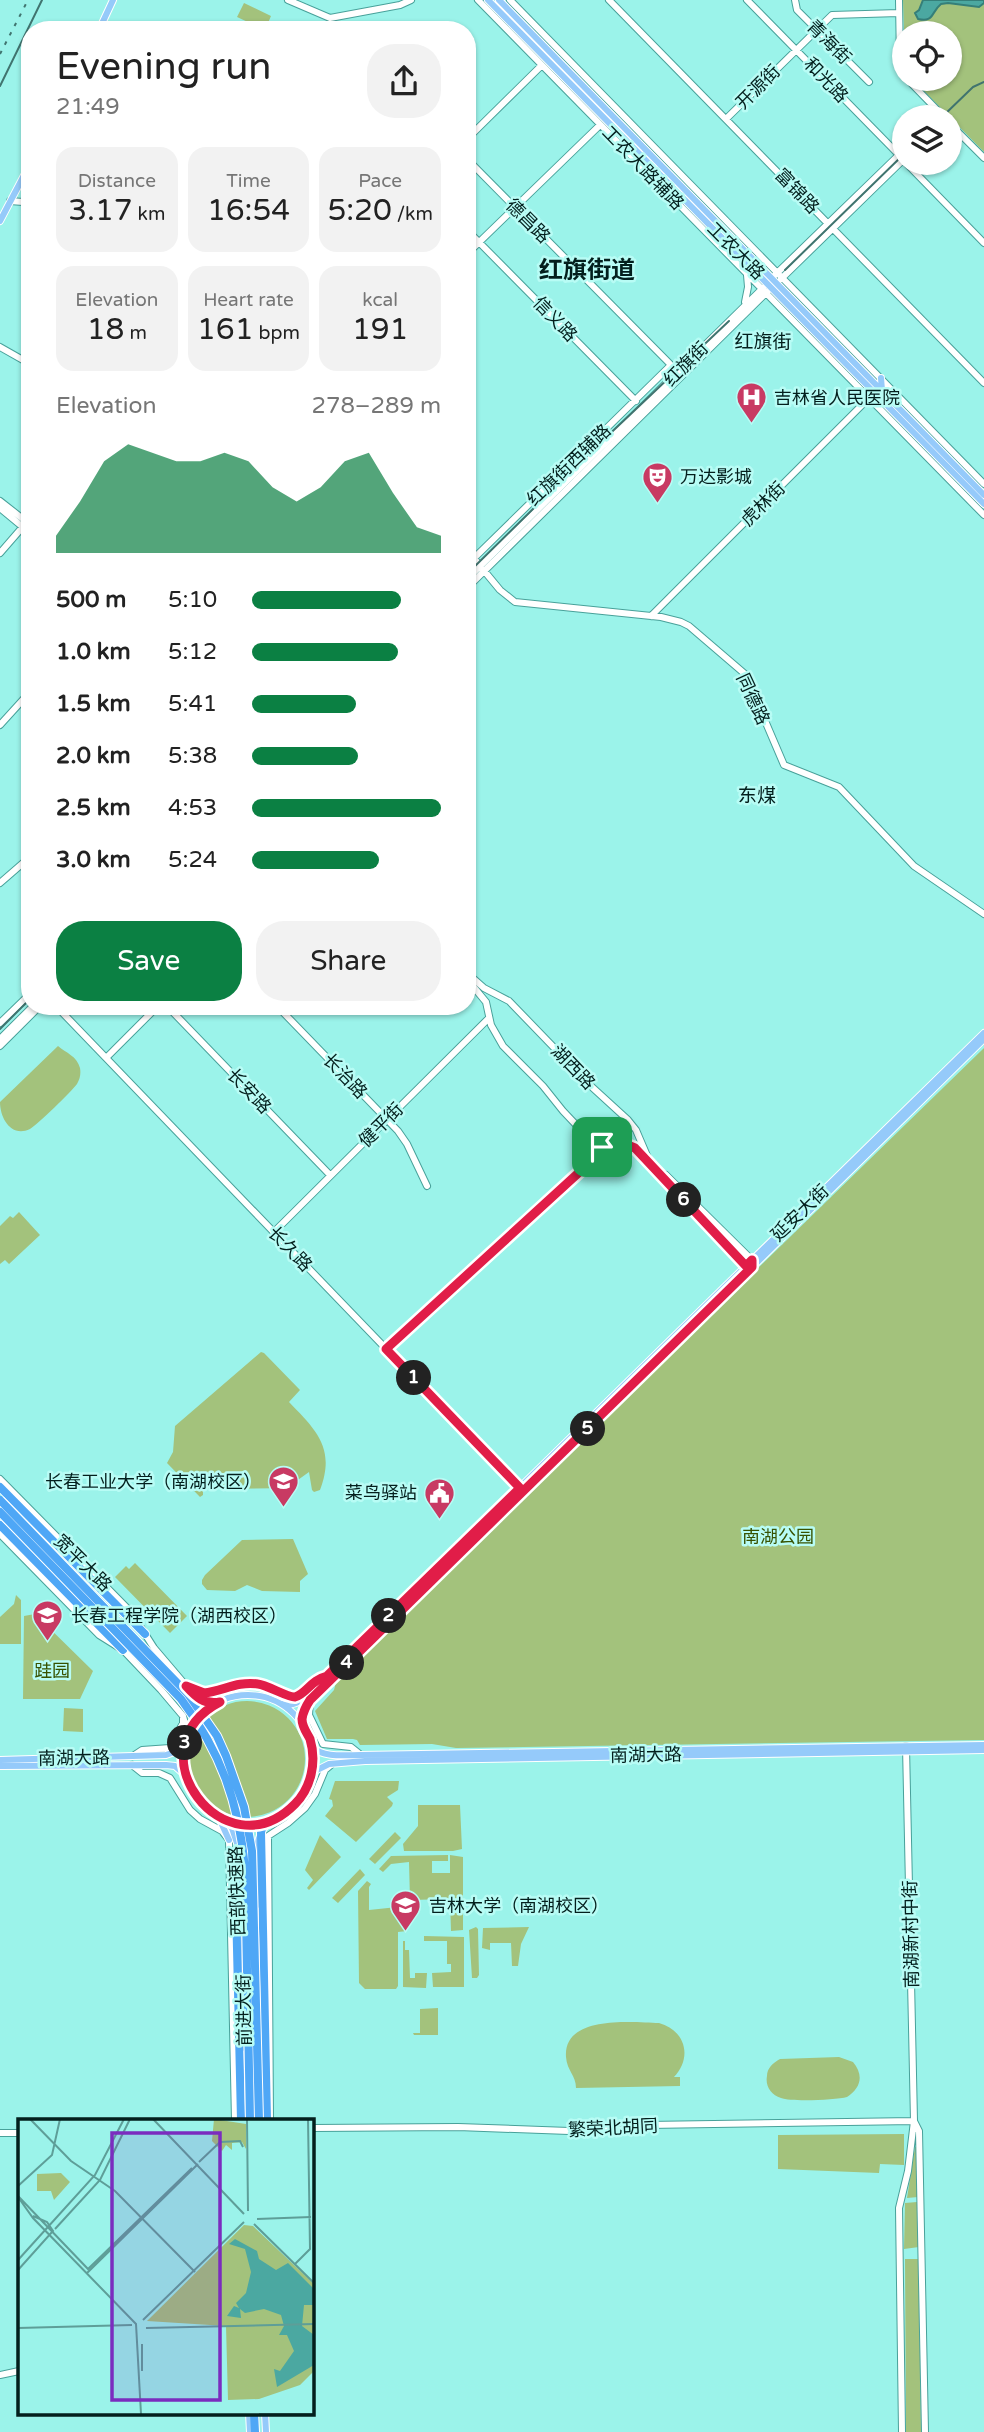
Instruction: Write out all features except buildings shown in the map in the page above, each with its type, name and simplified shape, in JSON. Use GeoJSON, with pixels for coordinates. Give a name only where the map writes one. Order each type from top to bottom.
{"type":"FeatureCollection","features":[{"type":"Feature","properties":{"kind":"highway"},"geometry":{"type":"LineString","coordinates":[[0,1487],[145,1634]]}},
{"type":"Feature","properties":{"kind":"highway","name":"西部快速路"},"geometry":{"type":"LineString","coordinates":[[0,1500],[188,1695],[217,1736],[226,1756],[244,1807],[251,1851],[264,2119]]}},
{"type":"Feature","properties":{"kind":"highway","name":"西部快速路"},"geometry":{"type":"LineString","coordinates":[[0,1512],[181,1699],[200,1725],[228,1782],[238,1821],[245,1869],[248,2119]]}},
{"type":"Feature","properties":{"kind":"highway"},"geometry":{"type":"LineString","coordinates":[[0,1525],[123,1650]]}},
{"type":"Feature","properties":{"kind":"highway"},"geometry":{"type":"LineString","coordinates":[[261,1832],[264,2119]]}},
{"type":"Feature","properties":{"kind":"highway"},"geometry":{"type":"LineString","coordinates":[[236,1890],[241,2119]]}},
{"type":"Feature","properties":{"kind":"highway"},"geometry":{"type":"LineString","coordinates":[[254,2414],[254,2432]]}},
{"type":"Feature","properties":{"kind":"main road"},"geometry":{"type":"LineString","coordinates":[[103,21],[113,0]]}},
{"type":"Feature","properties":{"kind":"main road","name":"工农大路"},"geometry":{"type":"LineString","coordinates":[[488,0],[775,280]]}},
{"type":"Feature","properties":{"kind":"main road","name":"工农大路"},"geometry":{"type":"LineString","coordinates":[[499,0],[775,280],[984,504]]}},
{"type":"Feature","properties":{"kind":"main road"},"geometry":{"type":"LineString","coordinates":[[0,221],[21,181]]}},
{"type":"Feature","properties":{"kind":"main road"},"geometry":{"type":"LineString","coordinates":[[878,391],[881,378]]}},
{"type":"Feature","properties":{"kind":"main road","name":"工农大路"},"geometry":{"type":"LineString","coordinates":[[878,391],[984,495]]}},
{"type":"Feature","properties":{"kind":"main road"},"geometry":{"type":"LineString","coordinates":[[928,438],[940,439]]}},
{"type":"Feature","properties":{"kind":"main road"},"geometry":{"type":"LineString","coordinates":[[920,450],[933,451]]}},
{"type":"Feature","properties":{"kind":"main road","name":"延安大街"},"geometry":{"type":"LineString","coordinates":[[310,1700],[984,1032]]}},
{"type":"Feature","properties":{"kind":"main road","name":"延安大街"},"geometry":{"type":"LineString","coordinates":[[750,1264],[984,1039]]}},
{"type":"Feature","properties":{"kind":"main road","name":"延安大街"},"geometry":{"type":"LineString","coordinates":[[282,1704],[292,1705],[298,1702],[522,1490]]}},
{"type":"Feature","properties":{"kind":"main road"},"geometry":{"type":"LineString","coordinates":[[253,1695],[282,1704],[295,1714],[303,1725],[312,1747],[311,1773],[306,1789],[289,1810],[271,1820],[251,1824],[221,1818],[197,1800],[185,1775],[183,1762],[187,1739],[203,1713],[233,1697],[253,1695]]}},
{"type":"Feature","properties":{"kind":"main road"},"geometry":{"type":"LineString","coordinates":[[303,1725],[302,1717],[310,1700]]}},
{"type":"Feature","properties":{"kind":"main road","name":"南湖大路"},"geometry":{"type":"LineString","coordinates":[[0,1766],[132,1761],[173,1754],[180,1750],[187,1739]]}},
{"type":"Feature","properties":{"kind":"main road","name":"南湖大路"},"geometry":{"type":"LineString","coordinates":[[312,1747],[329,1755],[906,1749]]}},
{"type":"Feature","properties":{"kind":"main road","name":"南湖大路"},"geometry":{"type":"LineString","coordinates":[[311,1773],[334,1763],[984,1747]]}},
{"type":"Feature","properties":{"kind":"main road","name":"南湖大路"},"geometry":{"type":"LineString","coordinates":[[0,1760],[132,1761],[175,1766],[185,1775]]}},
{"type":"Feature","properties":{"kind":"main road"},"geometry":{"type":"LineString","coordinates":[[221,1818],[230,1844]]}},
{"type":"Feature","properties":{"kind":"main road","name":"前进大街"},"geometry":{"type":"LineString","coordinates":[[221,1818],[232,1828],[238,1846],[236,1890],[248,2119]]}},
{"type":"Feature","properties":{"kind":"main road"},"geometry":{"type":"LineString","coordinates":[[261,1832],[271,1820]]}},
{"type":"Feature","properties":{"kind":"main road","name":"前进大街"},"geometry":{"type":"LineString","coordinates":[[261,1832],[256,1850],[264,2119]]}},
{"type":"Feature","properties":{"kind":"main road"},"geometry":{"type":"LineString","coordinates":[[265,2414],[266,2432]]}},
{"type":"Feature","properties":{"kind":"street"},"geometry":{"type":"LineString","coordinates":[[288,0],[330,18],[400,5],[411,0]]}},
{"type":"Feature","properties":{"kind":"street","name":"工农大路辅路"},"geometry":{"type":"LineString","coordinates":[[478,0],[984,515]]}},
{"type":"Feature","properties":{"kind":"street","name":"工农大路辅路"},"geometry":{"type":"LineString","coordinates":[[510,0],[775,280],[881,378],[984,484]]}},
{"type":"Feature","properties":{"kind":"street","name":"富锦路"},"geometry":{"type":"LineString","coordinates":[[610,0],[984,383]]}},
{"type":"Feature","properties":{"kind":"street","name":"和光路"},"geometry":{"type":"LineString","coordinates":[[747,0],[892,147]]}},
{"type":"Feature","properties":{"kind":"street","name":"青海街"},"geometry":{"type":"LineString","coordinates":[[795,0],[797,10],[869,82]]}},
{"type":"Feature","properties":{"kind":"street"},"geometry":{"type":"LineString","coordinates":[[899,0],[899,21]]}},
{"type":"Feature","properties":{"kind":"street","name":"开源街"},"geometry":{"type":"LineString","coordinates":[[726,119],[826,20],[836,14],[899,13]]}},
{"type":"Feature","properties":{"kind":"street"},"geometry":{"type":"LineString","coordinates":[[476,130],[542,65]]}},
{"type":"Feature","properties":{"kind":"street"},"geometry":{"type":"LineString","coordinates":[[918,91],[931,105]]}},
{"type":"Feature","properties":{"kind":"street"},"geometry":{"type":"LineString","coordinates":[[476,245],[600,125]]}},
{"type":"Feature","properties":{"kind":"street"},"geometry":{"type":"LineString","coordinates":[[962,136],[984,158]]}},
{"type":"Feature","properties":{"kind":"street","name":"德昌路"},"geometry":{"type":"LineString","coordinates":[[476,168],[678,372]]}},
{"type":"Feature","properties":{"kind":"street","name":"红旗街"},"geometry":{"type":"LineString","coordinates":[[476,573],[775,280],[892,170]]}},
{"type":"Feature","properties":{"kind":"street","name":"和光路"},"geometry":{"type":"LineString","coordinates":[[919,175],[984,243]]}},
{"type":"Feature","properties":{"kind":"street"},"geometry":{"type":"LineString","coordinates":[[10,201],[21,202]]}},
{"type":"Feature","properties":{"kind":"street","name":"信义路"},"geometry":{"type":"LineString","coordinates":[[476,239],[642,408]]}},
{"type":"Feature","properties":{"kind":"street"},"geometry":{"type":"LineString","coordinates":[[744,306],[748,287],[746,274]]}},
{"type":"Feature","properties":{"kind":"street","name":"红旗街"},"geometry":{"type":"LineString","coordinates":[[476,577],[744,306],[764,291]]}},
{"type":"Feature","properties":{"kind":"street"},"geometry":{"type":"LineString","coordinates":[[0,347],[21,359]]}},
{"type":"Feature","properties":{"kind":"street","name":"红旗街西辅路"},"geometry":{"type":"LineString","coordinates":[[476,556],[671,365]]}},
{"type":"Feature","properties":{"kind":"street","name":"虎林街"},"geometry":{"type":"LineString","coordinates":[[651,616],[878,391]]}},
{"type":"Feature","properties":{"kind":"street"},"geometry":{"type":"LineString","coordinates":[[0,501],[21,520]]}},
{"type":"Feature","properties":{"kind":"street"},"geometry":{"type":"LineString","coordinates":[[0,508],[21,522]]}},
{"type":"Feature","properties":{"kind":"street"},"geometry":{"type":"LineString","coordinates":[[0,553],[21,534]]}},
{"type":"Feature","properties":{"kind":"street","name":"同德路"},"geometry":{"type":"LineString","coordinates":[[476,562],[500,590],[515,602],[651,616],[671,619],[689,626],[745,674],[784,765],[839,787],[914,866],[984,914]]}},
{"type":"Feature","properties":{"kind":"street"},"geometry":{"type":"LineString","coordinates":[[0,725],[21,702]]}},
{"type":"Feature","properties":{"kind":"street"},"geometry":{"type":"LineString","coordinates":[[0,883],[21,866]]}},
{"type":"Feature","properties":{"kind":"street","name":"湖西路"},"geometry":{"type":"LineString","coordinates":[[476,981],[509,1001],[593,1088],[628,1120],[636,1130],[646,1156],[750,1264]]}},
{"type":"Feature","properties":{"kind":"street","name":"湖西路"},"geometry":{"type":"LineString","coordinates":[[476,990],[486,1002],[489,1018],[503,1046],[543,1086],[563,1111],[581,1129],[603,1140],[635,1148],[750,1264]]}},
{"type":"Feature","properties":{"kind":"street"},"geometry":{"type":"LineString","coordinates":[[0,1023],[21,1003]]}},
{"type":"Feature","properties":{"kind":"street"},"geometry":{"type":"LineString","coordinates":[[0,1039],[24,1015]]}},
{"type":"Feature","properties":{"kind":"street"},"geometry":{"type":"LineString","coordinates":[[0,1046],[31,1015]]}},
{"type":"Feature","properties":{"kind":"street","name":"长久路"},"geometry":{"type":"LineString","coordinates":[[65,1015],[522,1490]]}},
{"type":"Feature","properties":{"kind":"street"},"geometry":{"type":"LineString","coordinates":[[107,1057],[149,1015]]}},
{"type":"Feature","properties":{"kind":"street","name":"长安路"},"geometry":{"type":"LineString","coordinates":[[176,1015],[330,1175]]}},
{"type":"Feature","properties":{"kind":"street","name":"长治路"},"geometry":{"type":"LineString","coordinates":[[286,1015],[387,1119],[407,1144],[427,1186]]}},
{"type":"Feature","properties":{"kind":"street","name":"健平街"},"geometry":{"type":"LineString","coordinates":[[274,1232],[489,1018]]}},
{"type":"Feature","properties":{"kind":"street"},"geometry":{"type":"LineString","coordinates":[[386,1349],[597,1156],[603,1140]]}},
{"type":"Feature","properties":{"kind":"street","name":"宽平大路"},"geometry":{"type":"LineString","coordinates":[[0,1479],[131,1612],[186,1686],[200,1700],[208,1703],[220,1702]]}},
{"type":"Feature","properties":{"kind":"street"},"geometry":{"type":"LineString","coordinates":[[0,1534],[99,1635],[123,1650],[183,1716],[187,1739]]}},
{"type":"Feature","properties":{"kind":"street"},"geometry":{"type":"LineString","coordinates":[[186,1686],[204,1693],[248,1683],[269,1686],[293,1697],[313,1682],[327,1676]]}},
{"type":"Feature","properties":{"kind":"street"},"geometry":{"type":"LineString","coordinates":[[310,1700],[309,1715],[323,1744],[351,1747],[361,1755]]}},
{"type":"Feature","properties":{"kind":"street"},"geometry":{"type":"LineString","coordinates":[[183,1716],[183,1723],[170,1748],[142,1750],[132,1761],[142,1773],[159,1773],[170,1778],[190,1810],[200,1819],[222,1830],[230,1844]]}},
{"type":"Feature","properties":{"kind":"street","name":"南湖新村中街"},"geometry":{"type":"LineString","coordinates":[[902,2432],[899,2208],[908,2171],[914,2121],[906,1749]]}},
{"type":"Feature","properties":{"kind":"street","name":"前进大街"},"geometry":{"type":"LineString","coordinates":[[264,2119],[267,1840],[270,1832],[288,1823],[305,1808],[315,1794],[325,1770],[334,1763]]}},
{"type":"Feature","properties":{"kind":"street","name":"前进大街"},"geometry":{"type":"LineString","coordinates":[[230,1844],[236,1890],[235,2119]]}},
{"type":"Feature","properties":{"kind":"street","name":"南湖新村中街"},"geometry":{"type":"LineString","coordinates":[[914,2121],[919,2131],[925,2432]]}},
{"type":"Feature","properties":{"kind":"street","name":"繁荣北胡同"},"geometry":{"type":"LineString","coordinates":[[313,2128],[458,2127],[569,2131],[635,2129],[647,2125],[914,2121]]}},
{"type":"Feature","properties":{"kind":"street"},"geometry":{"type":"LineString","coordinates":[[0,2133],[18,2133]]}},
{"type":"Feature","properties":{"kind":"street"},"geometry":{"type":"LineString","coordinates":[[0,2375],[18,2371]]}},
{"type":"Feature","properties":{"kind":"green space"},"geometry":{"type":"Polygon","coordinates":[[[903,0],[984,0],[984,152],[962,130],[962,105],[938,105],[924,91],[962,91],[962,21],[904,21],[903,0]]]}},
{"type":"Feature","properties":{"kind":"green space"},"geometry":{"type":"Polygon","coordinates":[[[244,3],[271,16],[269,21],[246,21],[237,17],[244,3]]]}},
{"type":"Feature","properties":{"kind":"green space"},"geometry":{"type":"Polygon","coordinates":[[[58,1046],[79,1064],[80,1078],[77,1084],[30,1129],[12,1129],[4,1120],[0,1102],[58,1046]]]}},
{"type":"Feature","properties":{"kind":"green space","name":"南湖公园"},"geometry":{"type":"Polygon","coordinates":[[[984,1048],[984,1740],[456,1748],[432,1744],[360,1745],[353,1739],[327,1739],[315,1711],[334,1690],[337,1678],[984,1048]]]}},
{"type":"Feature","properties":{"kind":"green space"},"geometry":{"type":"Polygon","coordinates":[[[19,1212],[40,1235],[9,1264],[5,1260],[0,1264],[0,1226],[10,1216],[13,1218],[19,1212]]]}},
{"type":"Feature","properties":{"kind":"green space"},"geometry":{"type":"Polygon","coordinates":[[[261,1352],[300,1390],[289,1402],[321,1441],[326,1462],[320,1490],[312,1490],[309,1472],[295,1482],[295,1488],[208,1489],[208,1481],[203,1477],[203,1495],[200,1497],[167,1463],[173,1452],[175,1426],[261,1352]]]}},
{"type":"Feature","properties":{"kind":"green space"},"geometry":{"type":"Polygon","coordinates":[[[293,1539],[308,1574],[300,1581],[300,1592],[262,1591],[247,1585],[235,1591],[207,1590],[202,1584],[205,1575],[242,1540],[293,1539]]]}},
{"type":"Feature","properties":{"kind":"green space"},"geometry":{"type":"Polygon","coordinates":[[[135,1563],[187,1616],[170,1633],[115,1577],[126,1566],[129,1569],[135,1563]]]}},
{"type":"Feature","properties":{"kind":"green space"},"geometry":{"type":"Polygon","coordinates":[[[16,1595],[21,1600],[21,1644],[0,1644],[0,1617],[14,1604],[16,1595]]]}},
{"type":"Feature","properties":{"kind":"green space","name":"跬园"},"geometry":{"type":"Polygon","coordinates":[[[35,1614],[93,1671],[80,1699],[23,1699],[24,1616],[35,1614]]]}},
{"type":"Feature","properties":{"kind":"green space"},"geometry":{"type":"Polygon","coordinates":[[[247,1701],[269,1706],[288,1718],[300,1737],[305,1759],[300,1781],[288,1800],[269,1812],[247,1817],[225,1812],[206,1800],[194,1781],[189,1759],[194,1737],[206,1718],[225,1706],[247,1701]]]}},
{"type":"Feature","properties":{"kind":"green space"},"geometry":{"type":"Polygon","coordinates":[[[64,1708],[83,1709],[83,1732],[63,1731],[64,1708]]]}},
{"type":"Feature","properties":{"kind":"green space"},"geometry":{"type":"Polygon","coordinates":[[[335,1781],[399,1781],[398,1790],[387,1797],[393,1803],[392,1806],[356,1842],[325,1816],[333,1806],[332,1800],[329,1799],[335,1781]]]}},
{"type":"Feature","properties":{"kind":"green space"},"geometry":{"type":"Polygon","coordinates":[[[418,1805],[460,1805],[462,1849],[404,1851],[403,1844],[418,1826],[418,1805]]]}},
{"type":"Feature","properties":{"kind":"green space"},"geometry":{"type":"Polygon","coordinates":[[[395,1832],[401,1838],[375,1864],[369,1859],[395,1832]]]}},
{"type":"Feature","properties":{"kind":"green space"},"geometry":{"type":"Polygon","coordinates":[[[320,1835],[341,1857],[309,1890],[307,1888],[313,1880],[305,1870],[320,1835]]]}},
{"type":"Feature","properties":{"kind":"green space"},"geometry":{"type":"Polygon","coordinates":[[[448,1855],[448,1861],[432,1861],[432,1873],[450,1873],[450,1855],[463,1857],[463,1930],[451,1931],[450,1899],[410,1900],[409,1862],[391,1864],[383,1872],[379,1869],[391,1856],[448,1855]]]}},
{"type":"Feature","properties":{"kind":"green space"},"geometry":{"type":"Polygon","coordinates":[[[360,1869],[365,1875],[338,1903],[332,1898],[360,1869]]]}},
{"type":"Feature","properties":{"kind":"green space"},"geometry":{"type":"Polygon","coordinates":[[[367,1881],[371,1884],[369,1910],[407,1906],[407,1931],[398,1932],[396,1989],[365,1989],[359,1983],[358,1891],[367,1881]]]}},
{"type":"Feature","properties":{"kind":"green space"},"geometry":{"type":"Polygon","coordinates":[[[476,1927],[479,1975],[472,1978],[469,1930],[476,1927]]]}},
{"type":"Feature","properties":{"kind":"green space"},"geometry":{"type":"Polygon","coordinates":[[[529,1927],[521,1944],[518,1966],[512,1966],[511,1943],[490,1943],[490,1950],[482,1948],[483,1928],[529,1927]]]}},
{"type":"Feature","properties":{"kind":"green space"},"geometry":{"type":"Polygon","coordinates":[[[424,1936],[464,1937],[464,1987],[433,1987],[432,1973],[451,1972],[451,1964],[447,1964],[447,1941],[424,1941],[424,1936]]]}},
{"type":"Feature","properties":{"kind":"green space"},"geometry":{"type":"Polygon","coordinates":[[[403,1941],[405,1950],[409,1950],[410,1978],[415,1978],[415,1973],[427,1973],[426,1988],[403,1987],[403,1941]]]}},
{"type":"Feature","properties":{"kind":"green space"},"geometry":{"type":"Polygon","coordinates":[[[438,2008],[438,2035],[414,2035],[413,2033],[420,2033],[420,2009],[438,2008]]]}},
{"type":"Feature","properties":{"kind":"green space"},"geometry":{"type":"Polygon","coordinates":[[[616,2022],[659,2023],[675,2032],[683,2045],[683,2061],[674,2077],[680,2077],[680,2086],[576,2088],[566,2057],[568,2043],[575,2034],[587,2028],[616,2022]]]}},
{"type":"Feature","properties":{"kind":"green space"},"geometry":{"type":"Polygon","coordinates":[[[839,2057],[853,2062],[860,2076],[858,2085],[847,2097],[786,2099],[774,2095],[768,2087],[768,2071],[780,2059],[839,2057]]]}},
{"type":"Feature","properties":{"kind":"green space"},"geometry":{"type":"Polygon","coordinates":[[[904,2134],[904,2165],[880,2164],[879,2173],[778,2169],[778,2135],[904,2134]]]}},
{"type":"Feature","properties":{"kind":"green space"},"geometry":{"type":"Polygon","coordinates":[[[915,2147],[918,2197],[907,2198],[915,2147]]]}},
{"type":"Feature","properties":{"kind":"green space"},"geometry":{"type":"Polygon","coordinates":[[[917,2202],[919,2247],[904,2249],[905,2203],[917,2202]]]}},
{"type":"Feature","properties":{"kind":"green space"},"geometry":{"type":"Polygon","coordinates":[[[905,2259],[918,2259],[919,2262],[921,2432],[906,2432],[905,2259]]]}},
{"type":"Feature","properties":{"kind":"water"},"geometry":{"type":"Polygon","coordinates":[[[923,0],[984,0],[984,3],[979,7],[941,4],[930,18],[923,20],[918,19],[915,13],[923,0]]]}},
{"type":"Feature","properties":{"kind":"tram line"},"geometry":{"type":"LineString","coordinates":[[32,21],[42,0]]}},
{"type":"Feature","properties":{"kind":"tram line"},"geometry":{"type":"LineString","coordinates":[[0,86],[21,43]]}},
{"type":"Feature","properties":{"kind":"tram line"},"geometry":{"type":"LineString","coordinates":[[954,105],[973,87],[984,82]]}},
{"type":"Feature","properties":{"kind":"tram line"},"geometry":{"type":"LineString","coordinates":[[785,270],[892,166]]}},
{"type":"Feature","properties":{"kind":"tram line"},"geometry":{"type":"LineString","coordinates":[[476,565],[729,321]]}},
{"type":"Feature","properties":{"kind":"tram line"},"geometry":{"type":"LineString","coordinates":[[0,1029],[21,1008]]}},
{"type":"Feature","properties":{"kind":"railway"},"geometry":{"type":"LineString","coordinates":[[0,54],[28,0]]}},
{"type":"Feature","properties":{"kind":"place","name":"吉林省人民医院"},"geometry":{"type":"Point","coordinates":[751,425]}},
{"type":"Feature","properties":{"kind":"place","name":"万达影城"},"geometry":{"type":"Point","coordinates":[657,504]}},
{"type":"Feature","properties":{"kind":"place","name":"长春工业大学（南湖校区）"},"geometry":{"type":"Point","coordinates":[284,1509]}},
{"type":"Feature","properties":{"kind":"place","name":"菜鸟驿站"},"geometry":{"type":"Point","coordinates":[440,1520]}},
{"type":"Feature","properties":{"kind":"place","name":"长春工程学院（湖西校区）"},"geometry":{"type":"Point","coordinates":[48,1643]}},
{"type":"Feature","properties":{"kind":"place","name":"吉林大学（南湖校区）"},"geometry":{"type":"Point","coordinates":[406,1933]}},
{"type":"Feature","properties":{"kind":"district","name":"红旗街道"},"geometry":{"type":"Point","coordinates":[587,270]}},
{"type":"Feature","properties":{"kind":"district","name":"红旗街"},"geometry":{"type":"Point","coordinates":[763,342]}},
{"type":"Feature","properties":{"kind":"district","name":"东煤"},"geometry":{"type":"Point","coordinates":[757,796]}},
{"type":"Feature","properties":{"kind":"route"},"geometry":{"type":"LineString","coordinates":[[603,1140],[635,1148],[746,1266],[752,1260],[752,1267],[310,1700],[302,1717],[312,1750],[312,1770],[306,1789],[294,1805],[277,1817],[258,1824],[231,1822],[218,1817],[206,1809],[193,1794],[187,1782],[183,1762],[184,1748],[194,1723],[203,1713],[220,1702],[208,1703],[200,1700],[186,1686],[197,1692],[209,1693],[226,1686],[248,1683],[269,1686],[289,1697],[297,1696],[319,1678],[327,1676],[520,1488],[386,1349],[597,1156],[602,1147],[603,1140]]}}]}
